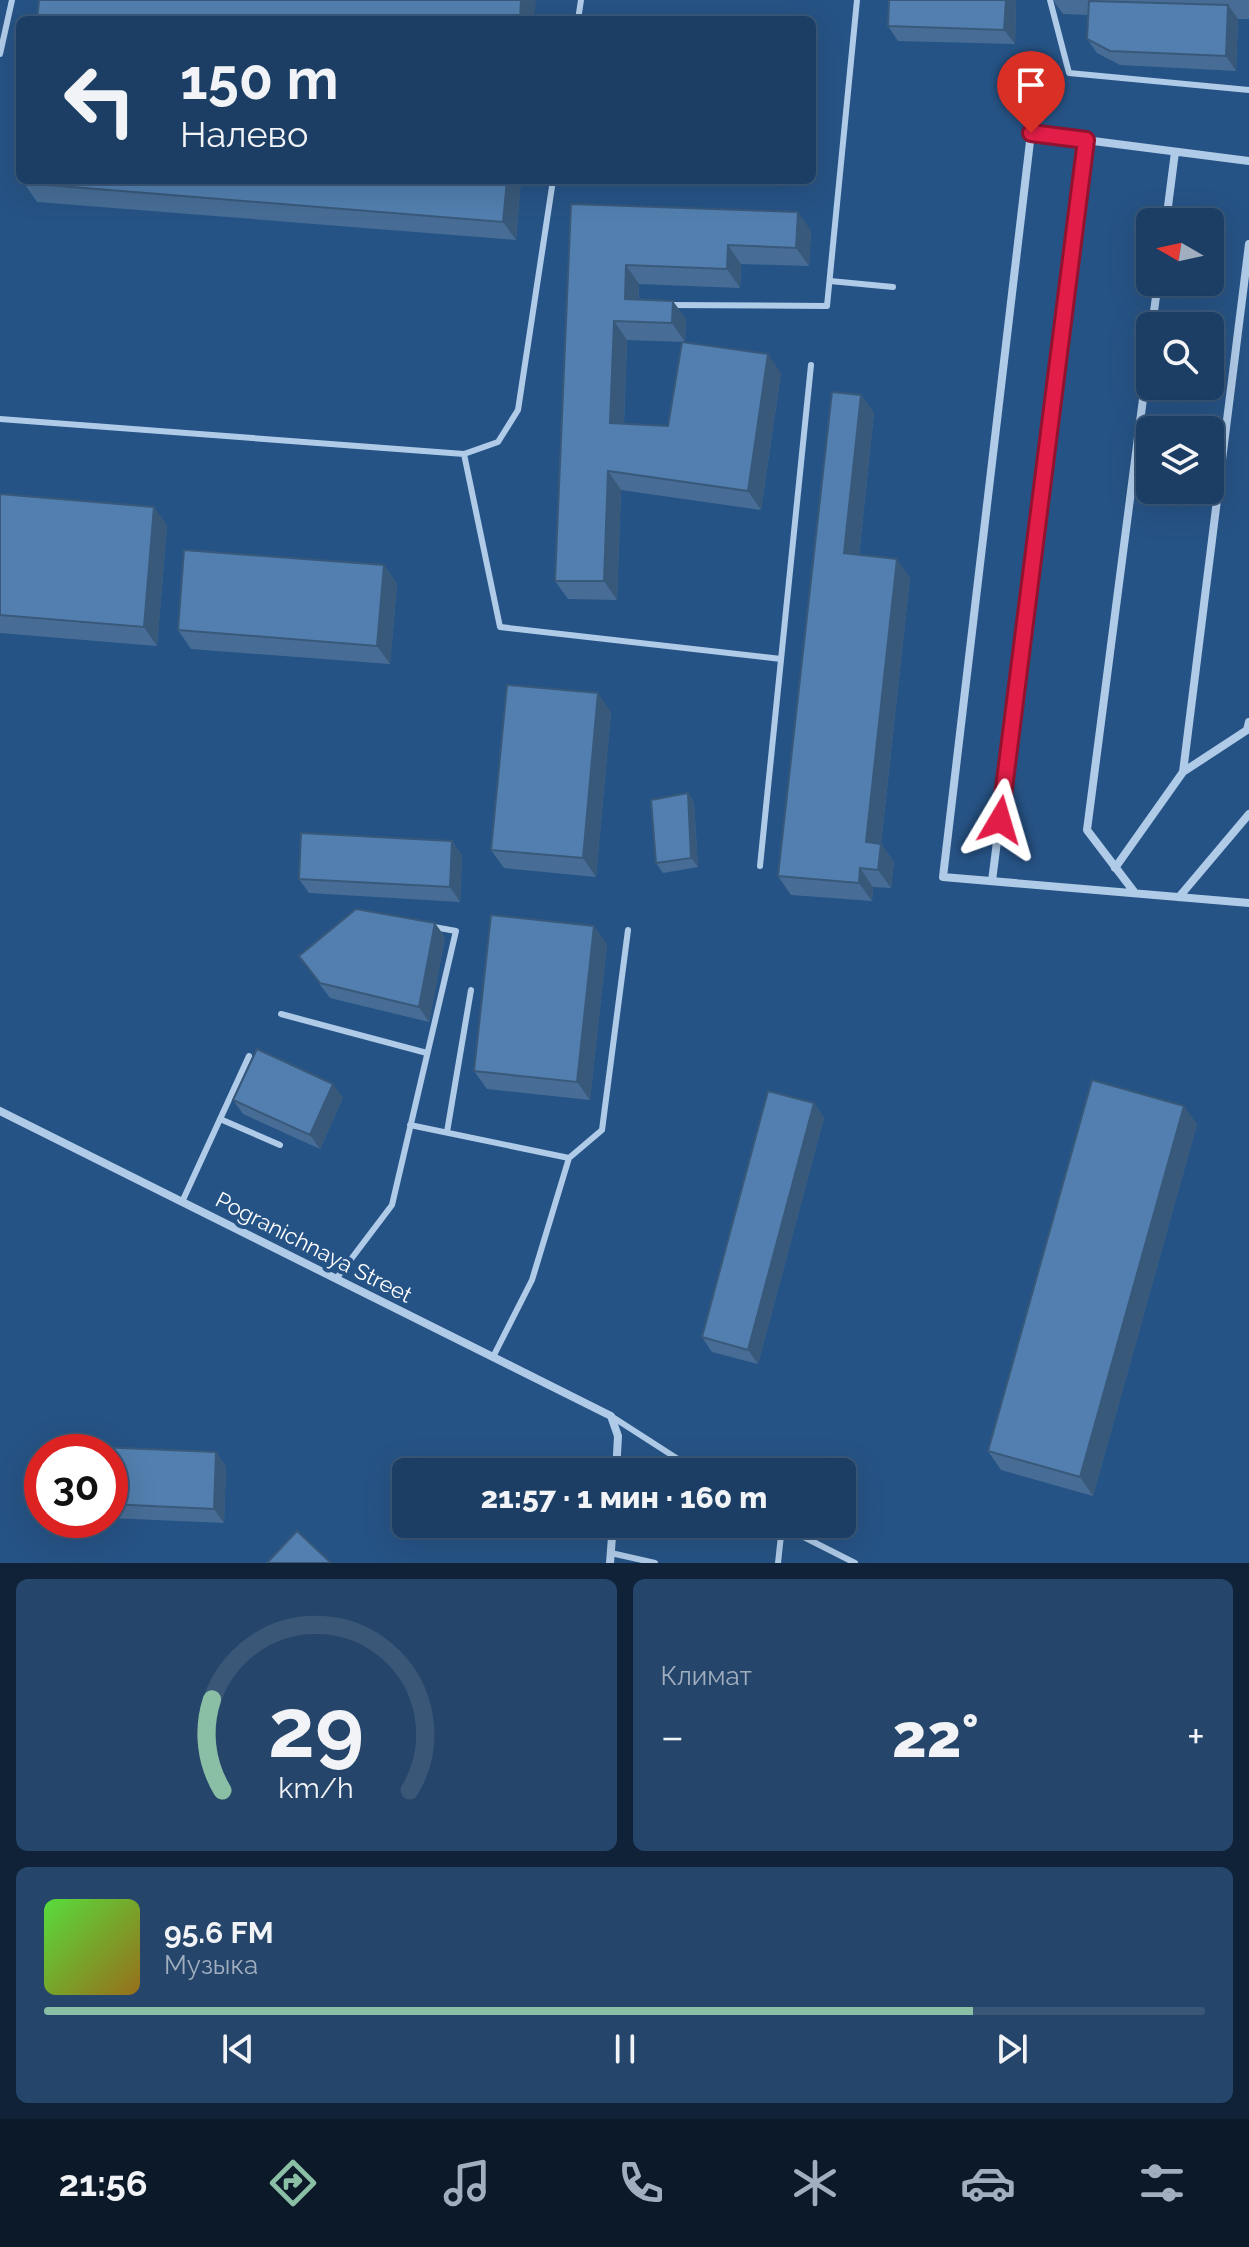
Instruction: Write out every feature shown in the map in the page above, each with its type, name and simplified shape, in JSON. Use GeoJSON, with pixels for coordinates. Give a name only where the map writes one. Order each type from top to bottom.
{"type":"FeatureCollection","features":[{"type":"Feature","properties":{"kind":"street"},"geometry":{"type":"LineString","coordinates":[[1249,161],[1031,133],[943,877],[1249,903]]}},
{"type":"Feature","properties":{"kind":"street"},"geometry":{"type":"LineString","coordinates":[[992,881],[1086,140]]}},
{"type":"Feature","properties":{"kind":"street"},"geometry":{"type":"LineString","coordinates":[[1168,208],[1175,152]]}},
{"type":"Feature","properties":{"kind":"street"},"geometry":{"type":"LineString","coordinates":[[1183,772],[1249,244]]}},
{"type":"Feature","properties":{"kind":"street"},"geometry":{"type":"LineString","coordinates":[[1135,893],[1087,830],[1143,400]]}},
{"type":"Feature","properties":{"kind":"street"},"geometry":{"type":"LineString","coordinates":[[1115,868],[1183,772],[1247,730],[1249,722]]}},
{"type":"Feature","properties":{"kind":"street"},"geometry":{"type":"LineString","coordinates":[[1179,897],[1249,814]]}},
{"type":"Feature","properties":{"kind":"street","name":"Pogranichnaya Street"},"geometry":{"type":"LineString","coordinates":[[0,1111],[611,1416]]}},
{"type":"Feature","properties":{"kind":"street"},"geometry":{"type":"LineString","coordinates":[[611,1416],[618,1436],[617,1458]]}},
{"type":"Feature","properties":{"kind":"street"},"geometry":{"type":"LineString","coordinates":[[610,1563],[612,1538]]}},
{"type":"Feature","properties":{"kind":"lane"},"geometry":{"type":"LineString","coordinates":[[0,54],[12,0]]}},
{"type":"Feature","properties":{"kind":"lane"},"geometry":{"type":"LineString","coordinates":[[665,305],[827,306],[857,0]]}},
{"type":"Feature","properties":{"kind":"lane"},"geometry":{"type":"LineString","coordinates":[[1050,0],[1069,73],[1249,90]]}},
{"type":"Feature","properties":{"kind":"lane"},"geometry":{"type":"LineString","coordinates":[[0,419],[464,454],[498,442],[518,410],[552,184]]}},
{"type":"Feature","properties":{"kind":"lane"},"geometry":{"type":"LineString","coordinates":[[830,281],[893,287]]}},
{"type":"Feature","properties":{"kind":"lane"},"geometry":{"type":"LineString","coordinates":[[760,866],[811,365]]}},
{"type":"Feature","properties":{"kind":"lane"},"geometry":{"type":"LineString","coordinates":[[464,454],[500,627],[781,659]]}},
{"type":"Feature","properties":{"kind":"lane"},"geometry":{"type":"LineString","coordinates":[[336,1279],[392,1205],[456,931],[430,926]]}},
{"type":"Feature","properties":{"kind":"lane"},"geometry":{"type":"LineString","coordinates":[[493,1357],[532,1280],[569,1158],[602,1130],[628,930]]}},
{"type":"Feature","properties":{"kind":"lane"},"geometry":{"type":"LineString","coordinates":[[447,1132],[471,990]]}},
{"type":"Feature","properties":{"kind":"lane"},"geometry":{"type":"LineString","coordinates":[[281,1014],[427,1053]]}},
{"type":"Feature","properties":{"kind":"lane"},"geometry":{"type":"LineString","coordinates":[[182,1202],[249,1056]]}},
{"type":"Feature","properties":{"kind":"lane"},"geometry":{"type":"LineString","coordinates":[[220,1119],[280,1145]]}},
{"type":"Feature","properties":{"kind":"lane"},"geometry":{"type":"LineString","coordinates":[[410,1125],[569,1158]]}},
{"type":"Feature","properties":{"kind":"lane"},"geometry":{"type":"LineString","coordinates":[[611,1416],[676,1458]]}},
{"type":"Feature","properties":{"kind":"lane"},"geometry":{"type":"LineString","coordinates":[[778,1563],[779,1538]]}},
{"type":"Feature","properties":{"kind":"lane"},"geometry":{"type":"LineString","coordinates":[[806,1538],[855,1563]]}},
{"type":"Feature","properties":{"kind":"lane"},"geometry":{"type":"LineString","coordinates":[[611,1553],[655,1563]]}},
{"type":"Feature","properties":{"kind":"building"},"geometry":{"type":"Polygon","coordinates":[[[39,0],[521,0],[520,16],[37,16],[39,0]]]}},
{"type":"Feature","properties":{"kind":"building"},"geometry":{"type":"Polygon","coordinates":[[[889,0],[1006,0],[1004,30],[888,26],[889,0]]]}},
{"type":"Feature","properties":{"kind":"building"},"geometry":{"type":"Polygon","coordinates":[[[1089,1],[1228,5],[1226,56],[1110,51],[1087,39],[1089,1]]]}},
{"type":"Feature","properties":{"kind":"building"},"geometry":{"type":"Polygon","coordinates":[[[36,184],[507,184],[503,222],[36,184]]]}},
{"type":"Feature","properties":{"kind":"building"},"geometry":{"type":"Polygon","coordinates":[[[571,204],[798,212],[796,248],[728,245],[727,269],[626,265],[625,299],[673,301],[672,323],[614,321],[610,423],[668,426],[682,342],[768,354],[748,491],[608,471],[604,581],[555,581],[571,204]]]}},
{"type":"Feature","properties":{"kind":"building"},"geometry":{"type":"Polygon","coordinates":[[[832,392],[861,395],[844,553],[897,559],[866,842],[881,844],[878,870],[860,868],[859,883],[778,876],[832,392]]]}},
{"type":"Feature","properties":{"kind":"building"},"geometry":{"type":"Polygon","coordinates":[[[0,494],[154,507],[144,627],[0,615],[0,494]]]}},
{"type":"Feature","properties":{"kind":"building"},"geometry":{"type":"Polygon","coordinates":[[[184,550],[384,565],[377,646],[178,630],[184,550]]]}},
{"type":"Feature","properties":{"kind":"building"},"geometry":{"type":"Polygon","coordinates":[[[507,685],[598,693],[583,858],[491,850],[507,685]]]}},
{"type":"Feature","properties":{"kind":"building"},"geometry":{"type":"Polygon","coordinates":[[[688,793],[691,858],[656,863],[651,800],[688,793]]]}},
{"type":"Feature","properties":{"kind":"building"},"geometry":{"type":"Polygon","coordinates":[[[301,833],[452,841],[450,887],[299,879],[301,833]]]}},
{"type":"Feature","properties":{"kind":"building"},"geometry":{"type":"Polygon","coordinates":[[[356,909],[435,923],[419,1007],[320,983],[299,956],[356,909]]]}},
{"type":"Feature","properties":{"kind":"building"},"geometry":{"type":"Polygon","coordinates":[[[491,915],[594,926],[577,1082],[474,1071],[491,915]]]}},
{"type":"Feature","properties":{"kind":"building"},"geometry":{"type":"Polygon","coordinates":[[[257,1049],[333,1084],[310,1135],[233,1100],[257,1049]]]}},
{"type":"Feature","properties":{"kind":"building"},"geometry":{"type":"Polygon","coordinates":[[[1092,1080],[1184,1106],[1080,1477],[988,1451],[1092,1080]]]}},
{"type":"Feature","properties":{"kind":"building"},"geometry":{"type":"Polygon","coordinates":[[[768,1091],[814,1103],[748,1350],[702,1337],[768,1091]]]}},
{"type":"Feature","properties":{"kind":"building"},"geometry":{"type":"Polygon","coordinates":[[[128,1448],[216,1452],[214,1509],[128,1505],[128,1448]]]}},
{"type":"Feature","properties":{"kind":"building"},"geometry":{"type":"Polygon","coordinates":[[[297,1531],[331,1563],[267,1563],[297,1531]]]}},
{"type":"Feature","properties":{"kind":"route"},"geometry":{"type":"LineString","coordinates":[[1000,820],[1086,140],[1031,133]]}}]}
